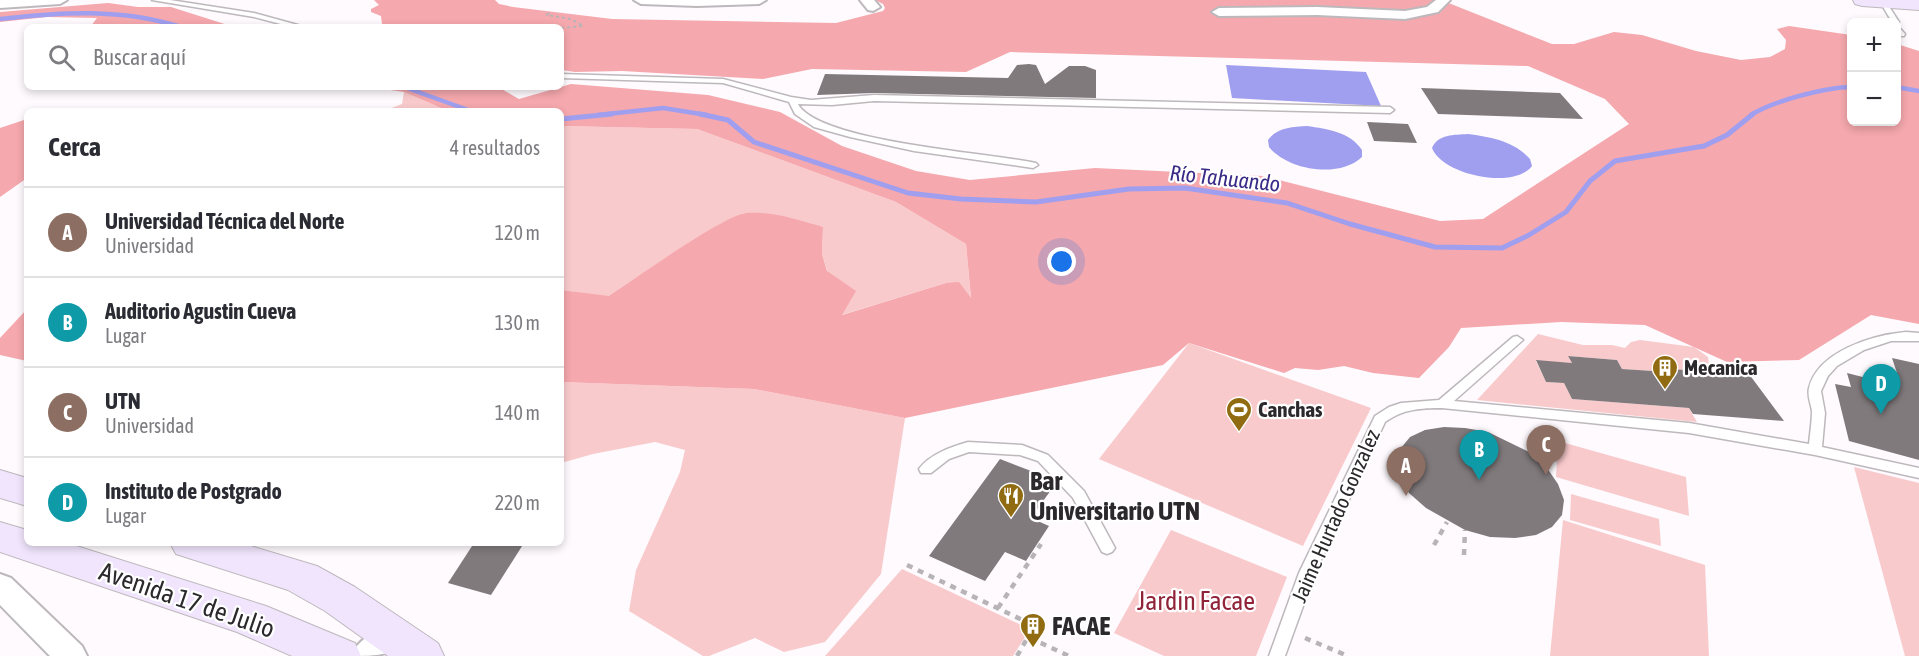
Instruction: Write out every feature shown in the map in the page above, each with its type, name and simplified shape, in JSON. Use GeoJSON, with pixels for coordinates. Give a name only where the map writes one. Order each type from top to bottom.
{"type":"FeatureCollection","features":[{"type":"Feature","properties":{"kind":"main road"},"geometry":{"type":"LineString","coordinates":[[1862,0],[1916,4]]}},
{"type":"Feature","properties":{"kind":"main road"},"geometry":{"type":"LineString","coordinates":[[0,484],[24,491]]}},
{"type":"Feature","properties":{"kind":"main road","name":"Avenida 17 de Julio"},"geometry":{"type":"LineString","coordinates":[[0,537],[24,545]]}},
{"type":"Feature","properties":{"kind":"main road","name":"Avenida 17 de Julio"},"geometry":{"type":"LineString","coordinates":[[28,546],[251,619],[339,656]]}},
{"type":"Feature","properties":{"kind":"main road"},"geometry":{"type":"LineString","coordinates":[[200,546],[302,578],[340,599],[394,649]]}},
{"type":"Feature","properties":{"kind":"street"},"geometry":{"type":"LineString","coordinates":[[0,4],[60,0]]}},
{"type":"Feature","properties":{"kind":"street"},"geometry":{"type":"LineString","coordinates":[[641,0],[697,2],[759,0]]}},
{"type":"Feature","properties":{"kind":"street"},"geometry":{"type":"LineString","coordinates":[[1219,12],[1294,10],[1409,13],[1438,7],[1443,0]]}},
{"type":"Feature","properties":{"kind":"street"},"geometry":{"type":"LineString","coordinates":[[0,586],[71,656]]}},
{"type":"Feature","properties":{"kind":"lane"},"geometry":{"type":"LineString","coordinates":[[156,0],[254,15],[290,24]]}},
{"type":"Feature","properties":{"kind":"lane"},"geometry":{"type":"LineString","coordinates":[[1882,1],[1892,18]]}},
{"type":"Feature","properties":{"kind":"lane"},"geometry":{"type":"LineString","coordinates":[[564,76],[723,81],[738,83],[792,100],[826,102],[874,98],[1390,110]]}},
{"type":"Feature","properties":{"kind":"lane"},"geometry":{"type":"LineString","coordinates":[[792,100],[798,112],[817,125],[853,135],[914,148],[1033,165]]}},
{"type":"Feature","properties":{"kind":"lane"},"geometry":{"type":"LineString","coordinates":[[1815,450],[1819,411],[1814,388],[1823,369],[1844,354],[1880,339],[1919,337]]}},
{"type":"Feature","properties":{"kind":"lane"},"geometry":{"type":"LineString","coordinates":[[1442,404],[1516,340]]}},
{"type":"Feature","properties":{"kind":"lane","name":"Jaime Hurtado Gonzalez"},"geometry":{"type":"LineString","coordinates":[[1277,656],[1307,573],[1380,418],[1389,411],[1405,406],[1442,404],[1689,428],[1815,450],[1919,473]]}},
{"type":"Feature","properties":{"kind":"lane"},"geometry":{"type":"LineString","coordinates":[[926,469],[944,456],[968,447],[1022,450],[1043,458],[1079,495],[1107,548]]}},
{"type":"Feature","properties":{"kind":"path"},"geometry":{"type":"LineString","coordinates":[[549,13],[547,15],[571,19],[583,26],[564,28]]}},
{"type":"Feature","properties":{"kind":"path"},"geometry":{"type":"LineString","coordinates":[[1434,545],[1447,522]]}},
{"type":"Feature","properties":{"kind":"path"},"geometry":{"type":"LineString","coordinates":[[1464,555],[1465,530]]}},
{"type":"Feature","properties":{"kind":"path"},"geometry":{"type":"LineString","coordinates":[[998,608],[1041,544]]}},
{"type":"Feature","properties":{"kind":"path"},"geometry":{"type":"LineString","coordinates":[[907,565],[1035,626],[1017,656]]}},
{"type":"Feature","properties":{"kind":"path"},"geometry":{"type":"LineString","coordinates":[[1028,637],[1069,656]]}},
{"type":"Feature","properties":{"kind":"path"},"geometry":{"type":"LineString","coordinates":[[1305,638],[1348,656]]}},
{"type":"Feature","properties":{"kind":"green space"},"geometry":{"type":"Polygon","coordinates":[[[404,92],[441,108],[392,108],[402,104],[404,92]]]}},
{"type":"Feature","properties":{"kind":"green space"},"geometry":{"type":"Polygon","coordinates":[[[564,126],[697,129],[896,202],[966,244],[971,300],[946,283],[841,315],[822,254],[823,227],[744,213],[718,225],[609,297],[564,290],[564,126]]]}},
{"type":"Feature","properties":{"kind":"green space"},"geometry":{"type":"Polygon","coordinates":[[[1538,334],[1583,345],[1612,345],[1625,348],[1631,342],[1640,340],[1694,347],[1708,357],[1710,372],[1622,369],[1617,360],[1568,356],[1572,363],[1536,361],[1546,382],[1564,383],[1572,399],[1689,408],[1697,422],[1477,400],[1538,334]]]}},
{"type":"Feature","properties":{"kind":"green space","name":"Canchas"},"geometry":{"type":"Polygon","coordinates":[[[1189,343],[1371,408],[1303,546],[1099,459],[1189,343]]]}},
{"type":"Feature","properties":{"kind":"green space"},"geometry":{"type":"Polygon","coordinates":[[[564,382],[754,389],[905,418],[881,574],[825,642],[784,652],[755,638],[709,656],[703,656],[629,611],[636,570],[680,472],[685,450],[655,442],[564,462],[564,382]]]}},
{"type":"Feature","properties":{"kind":"green space"},"geometry":{"type":"Polygon","coordinates":[[[1558,441],[1686,477],[1689,516],[1556,477],[1558,441]]]}},
{"type":"Feature","properties":{"kind":"green space"},"geometry":{"type":"Polygon","coordinates":[[[1854,467],[1919,483],[1919,656],[1905,656],[1854,467]]]}},
{"type":"Feature","properties":{"kind":"green space"},"geometry":{"type":"Polygon","coordinates":[[[1571,494],[1659,519],[1661,546],[1570,520],[1571,494]]]}},
{"type":"Feature","properties":{"kind":"green space"},"geometry":{"type":"Polygon","coordinates":[[[1563,520],[1705,565],[1709,656],[1550,656],[1563,520]]]}},
{"type":"Feature","properties":{"kind":"green space","name":"Jardin Facae"},"geometry":{"type":"Polygon","coordinates":[[[1171,530],[1287,577],[1256,656],[1164,656],[1114,633],[1171,530]]]}},
{"type":"Feature","properties":{"kind":"green space"},"geometry":{"type":"Polygon","coordinates":[[[902,569],[1030,629],[1013,656],[825,656],[902,569]]]}},
{"type":"Feature","properties":{"kind":"shaded area"},"geometry":{"type":"Polygon","coordinates":[[[374,0],[495,0],[499,4],[513,7],[612,19],[836,23],[883,11],[885,8],[883,4],[875,0],[1441,0],[1552,44],[1574,44],[1614,32],[1642,35],[1696,51],[1741,60],[1770,57],[1785,49],[1786,40],[1777,29],[1789,26],[1847,34],[1847,126],[1901,126],[1901,45],[1919,51],[1919,324],[1871,315],[1799,360],[1727,362],[1645,325],[1561,322],[1461,328],[1449,347],[1419,378],[1373,373],[1344,366],[1318,370],[1295,368],[1284,373],[1189,343],[1163,365],[905,418],[754,389],[564,382],[564,290],[609,296],[699,236],[734,217],[746,213],[766,213],[823,227],[822,254],[827,271],[856,291],[842,315],[946,283],[959,282],[971,298],[966,244],[896,202],[697,129],[564,126],[564,108],[441,108],[404,92],[390,90],[503,90],[519,99],[550,90],[564,90],[564,86],[571,84],[708,95],[780,112],[842,146],[916,171],[970,180],[1095,168],[1263,176],[1440,221],[1483,219],[1629,124],[1605,99],[1528,66],[1010,52],[966,72],[812,69],[763,79],[622,71],[575,72],[564,70],[564,24],[382,24],[381,16],[371,12],[371,9],[379,5],[374,0]]]}},
{"type":"Feature","properties":{"kind":"shaded area"},"geometry":{"type":"Polygon","coordinates":[[[108,3],[138,7],[171,7],[225,24],[92,24],[97,18],[47,17],[0,22],[0,12],[108,3]]]}},
{"type":"Feature","properties":{"kind":"shaded area"},"geometry":{"type":"Polygon","coordinates":[[[24,120],[24,180],[0,197],[0,128],[24,120]]]}},
{"type":"Feature","properties":{"kind":"shaded area"},"geometry":{"type":"Polygon","coordinates":[[[24,312],[24,360],[0,355],[0,338],[24,312]]]}},
{"type":"Feature","properties":{"kind":"water"},"geometry":{"type":"Polygon","coordinates":[[[1226,65],[1366,72],[1381,106],[1232,98],[1226,65]]]}},
{"type":"Feature","properties":{"kind":"water"},"geometry":{"type":"Polygon","coordinates":[[[1307,126],[1345,135],[1362,150],[1362,157],[1340,168],[1314,169],[1288,161],[1269,147],[1268,140],[1276,132],[1286,128],[1307,126]]]}},
{"type":"Feature","properties":{"kind":"water"},"geometry":{"type":"Polygon","coordinates":[[[1468,134],[1494,138],[1517,148],[1530,159],[1532,166],[1523,173],[1510,177],[1479,176],[1449,166],[1438,158],[1432,148],[1442,138],[1468,134]]]}},
{"type":"Feature","properties":{"kind":"building"},"geometry":{"type":"Polygon","coordinates":[[[1017,65],[1036,65],[1045,84],[1069,66],[1085,66],[1096,70],[1096,98],[874,93],[817,95],[825,74],[1008,78],[1017,65]]]}},
{"type":"Feature","properties":{"kind":"building"},"geometry":{"type":"Polygon","coordinates":[[[1421,88],[1560,93],[1583,119],[1438,114],[1421,88]]]}},
{"type":"Feature","properties":{"kind":"building"},"geometry":{"type":"Polygon","coordinates":[[[1367,122],[1408,124],[1417,143],[1374,141],[1367,122]]]}},
{"type":"Feature","properties":{"kind":"building","name":"Mecanica"},"geometry":{"type":"Polygon","coordinates":[[[1568,356],[1617,360],[1622,369],[1669,372],[1670,369],[1749,374],[1784,421],[1693,414],[1689,408],[1572,399],[1564,383],[1546,382],[1536,360],[1572,363],[1568,356]]]}},
{"type":"Feature","properties":{"kind":"building"},"geometry":{"type":"Polygon","coordinates":[[[1892,358],[1919,364],[1919,460],[1849,441],[1835,384],[1851,387],[1847,373],[1890,384],[1886,371],[1897,373],[1892,358]]]}},
{"type":"Feature","properties":{"kind":"building"},"geometry":{"type":"Polygon","coordinates":[[[1444,427],[1488,432],[1531,453],[1547,468],[1558,484],[1564,500],[1562,515],[1552,527],[1536,535],[1515,538],[1490,537],[1465,530],[1426,508],[1409,493],[1400,477],[1397,461],[1401,448],[1410,437],[1425,430],[1444,427]]]}},
{"type":"Feature","properties":{"kind":"building","name":"Bar Universitario UTN"},"geometry":{"type":"Polygon","coordinates":[[[1000,459],[1052,479],[1056,483],[1031,518],[1049,526],[1026,561],[1005,552],[985,581],[929,556],[1000,459]]]}},
{"type":"Feature","properties":{"kind":"building"},"geometry":{"type":"Polygon","coordinates":[[[472,546],[522,546],[491,595],[448,583],[472,546]]]}},
{"type":"Feature","properties":{"kind":"waterway","name":"Río Tahuando"},"geometry":{"type":"LineString","coordinates":[[0,19],[91,13],[136,17],[170,24]]}},
{"type":"Feature","properties":{"kind":"waterway","name":"Río Tahuando"},"geometry":{"type":"LineString","coordinates":[[1753,114],[1800,96],[1828,89],[1847,87]]}},
{"type":"Feature","properties":{"kind":"waterway","name":"Río Tahuando"},"geometry":{"type":"LineString","coordinates":[[1901,88],[1919,91]]}},
{"type":"Feature","properties":{"kind":"waterway","name":"Río Tahuando"},"geometry":{"type":"LineString","coordinates":[[412,90],[463,108]]}},
{"type":"Feature","properties":{"kind":"waterway","name":"Río Tahuando"},"geometry":{"type":"LineString","coordinates":[[598,115],[663,108],[707,115]]}},
{"type":"Feature","properties":{"kind":"waterway","name":"Río Tahuando"},"geometry":{"type":"LineString","coordinates":[[564,119],[612,114]]}},
{"type":"Feature","properties":{"kind":"waterway","name":"Río Tahuando"},"geometry":{"type":"LineString","coordinates":[[700,114],[728,120],[754,142],[908,193],[961,199],[1036,202],[1129,189],[1185,188],[1287,203],[1350,224],[1435,247],[1502,248],[1529,235],[1566,212],[1590,181],[1615,161],[1704,146],[1727,135],[1753,114]]}},
{"type":"Feature","properties":{"kind":"place","name":"Mecanica"},"geometry":{"type":"Point","coordinates":[1665,391]}},
{"type":"Feature","properties":{"kind":"place","name":"Instituto de Postgrado"},"geometry":{"type":"Point","coordinates":[1881,414]}},
{"type":"Feature","properties":{"kind":"place","name":"Canchas"},"geometry":{"type":"Point","coordinates":[1239,433]}},
{"type":"Feature","properties":{"kind":"place","name":"UTN"},"geometry":{"type":"Point","coordinates":[1546,475]}},
{"type":"Feature","properties":{"kind":"place","name":"Auditorio Agustin Cueva"},"geometry":{"type":"Point","coordinates":[1479,480]}},
{"type":"Feature","properties":{"kind":"place","name":"Universidad Técnica del Norte"},"geometry":{"type":"Point","coordinates":[1406,496]}},
{"type":"Feature","properties":{"kind":"place","name":"Bar Universitario UTN"},"geometry":{"type":"Point","coordinates":[1011,519]}},
{"type":"Feature","properties":{"kind":"place","name":"FACAE"},"geometry":{"type":"Point","coordinates":[1033,649]}}]}
